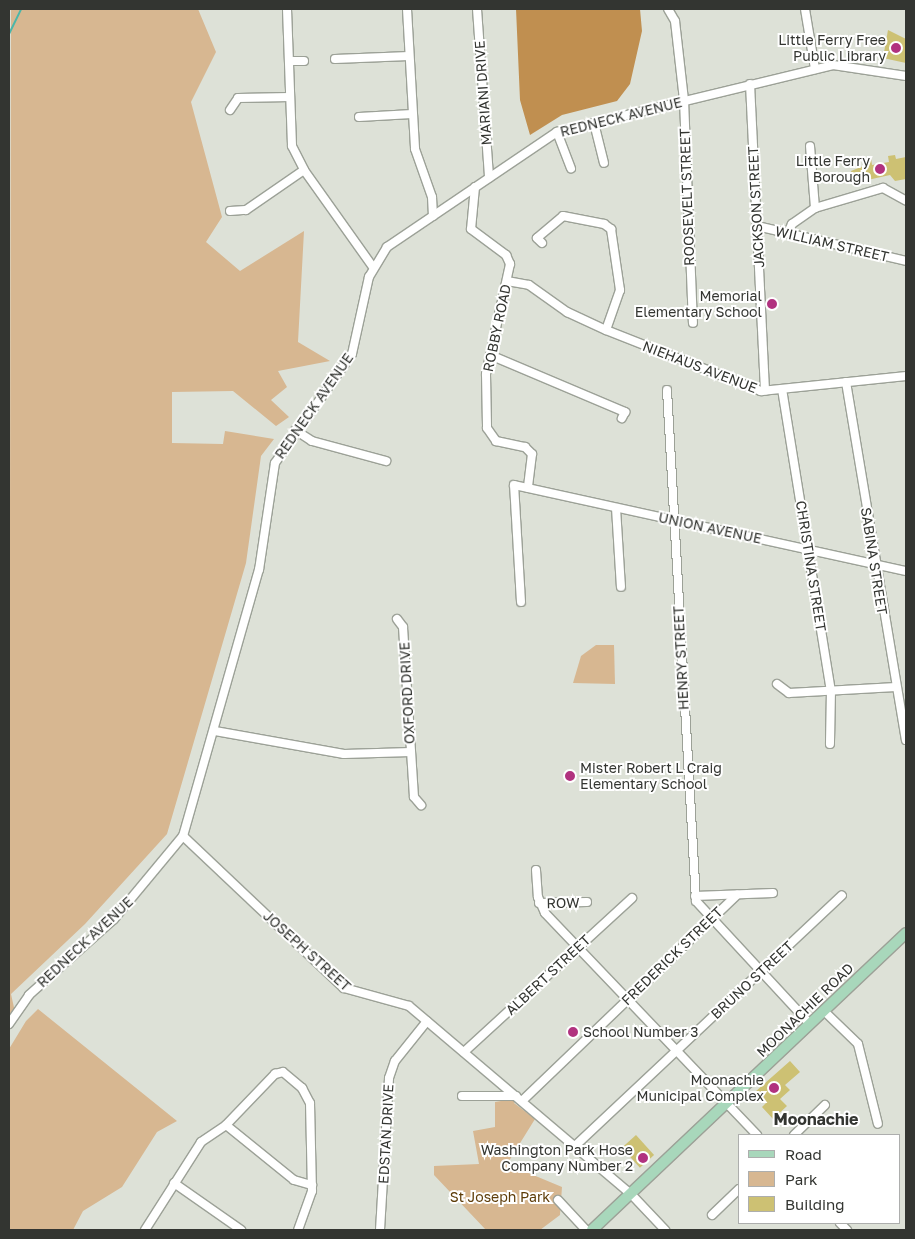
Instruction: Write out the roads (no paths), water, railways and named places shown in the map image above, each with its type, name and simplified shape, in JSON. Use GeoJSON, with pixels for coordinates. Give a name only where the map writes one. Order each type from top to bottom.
{"type":"FeatureCollection","features":[{"type":"Feature","properties":{"kind":"main road","name":"MOONACHIE ROAD"},"geometry":{"type":"LineString","coordinates":[[592,1230],[906,933]]}},
{"type":"Feature","properties":{"kind":"street"},"geometry":{"type":"LineString","coordinates":[[287,9],[292,146],[304,170],[373,267]]}},
{"type":"Feature","properties":{"kind":"street"},"geometry":{"type":"LineString","coordinates":[[407,9],[415,149],[432,197],[433,216]]}},
{"type":"Feature","properties":{"kind":"street","name":"MARIANI DRIVE"},"geometry":{"type":"LineString","coordinates":[[477,9],[489,178]]}},
{"type":"Feature","properties":{"kind":"street","name":"ROOSEVELT STREET"},"geometry":{"type":"LineString","coordinates":[[668,9],[675,21],[684,100],[693,323]]}},
{"type":"Feature","properties":{"kind":"street"},"geometry":{"type":"LineString","coordinates":[[805,9],[815,69]]}},
{"type":"Feature","properties":{"kind":"street"},"geometry":{"type":"LineString","coordinates":[[335,59],[409,56]]}},
{"type":"Feature","properties":{"kind":"street"},"geometry":{"type":"LineString","coordinates":[[289,61],[304,60]]}},
{"type":"Feature","properties":{"kind":"street","name":"REDNECK AVENUE"},"geometry":{"type":"LineString","coordinates":[[9,1024],[29,995],[114,919],[183,836],[216,731],[259,570],[272,472],[295,430],[352,354],[373,267],[394,241],[557,132],[815,69],[848,65],[906,76]]}},
{"type":"Feature","properties":{"kind":"street","name":"JACKSON STREET"},"geometry":{"type":"LineString","coordinates":[[750,84],[764,390]]}},
{"type":"Feature","properties":{"kind":"street"},"geometry":{"type":"LineString","coordinates":[[230,110],[238,98],[290,97]]}},
{"type":"Feature","properties":{"kind":"street"},"geometry":{"type":"LineString","coordinates":[[359,117],[412,114]]}},
{"type":"Feature","properties":{"kind":"street"},"geometry":{"type":"LineString","coordinates":[[594,123],[604,163]]}},
{"type":"Feature","properties":{"kind":"street"},"geometry":{"type":"LineString","coordinates":[[557,132],[571,168]]}},
{"type":"Feature","properties":{"kind":"street"},"geometry":{"type":"LineString","coordinates":[[810,146],[815,208]]}},
{"type":"Feature","properties":{"kind":"street"},"geometry":{"type":"LineString","coordinates":[[230,211],[246,210],[304,170]]}},
{"type":"Feature","properties":{"kind":"street","name":"ROBBY ROAD"},"geometry":{"type":"LineString","coordinates":[[475,187],[471,229],[506,255],[510,264],[490,355],[487,428],[496,440],[525,448],[532,454],[528,488]]}},
{"type":"Feature","properties":{"kind":"street"},"geometry":{"type":"LineString","coordinates":[[788,233],[792,224],[815,208],[883,188],[906,201]]}},
{"type":"Feature","properties":{"kind":"street"},"geometry":{"type":"LineString","coordinates":[[542,243],[537,238],[563,216],[604,224],[611,229],[620,290],[606,330]]}},
{"type":"Feature","properties":{"kind":"street","name":"WILLIAM STREET"},"geometry":{"type":"LineString","coordinates":[[757,226],[906,262]]}},
{"type":"Feature","properties":{"kind":"street","name":"NIEHAUS AVENUE"},"geometry":{"type":"LineString","coordinates":[[507,281],[529,285],[567,312],[606,330],[764,390],[906,376]]}},
{"type":"Feature","properties":{"kind":"street"},"geometry":{"type":"LineString","coordinates":[[490,355],[625,412],[622,418]]}},
{"type":"Feature","properties":{"kind":"street","name":"SABINA STREET"},"geometry":{"type":"LineString","coordinates":[[846,382],[874,564],[906,740]]}},
{"type":"Feature","properties":{"kind":"street","name":"CHRISTINA STREET"},"geometry":{"type":"LineString","coordinates":[[782,389],[831,690],[830,744]]}},
{"type":"Feature","properties":{"kind":"street","name":"HENRY STREET"},"geometry":{"type":"LineString","coordinates":[[667,390],[676,520],[695,896]]}},
{"type":"Feature","properties":{"kind":"street"},"geometry":{"type":"LineString","coordinates":[[295,430],[312,440],[386,461]]}},
{"type":"Feature","properties":{"kind":"street","name":"UNION AVENUE"},"geometry":{"type":"LineString","coordinates":[[521,602],[514,485],[906,571]]}},
{"type":"Feature","properties":{"kind":"street"},"geometry":{"type":"LineString","coordinates":[[616,508],[621,587]]}},
{"type":"Feature","properties":{"kind":"street","name":"OXFORD DRIVE"},"geometry":{"type":"LineString","coordinates":[[216,731],[344,754],[411,752],[403,627],[396,619]]}},
{"type":"Feature","properties":{"kind":"street"},"geometry":{"type":"LineString","coordinates":[[777,684],[789,693],[896,687]]}},
{"type":"Feature","properties":{"kind":"street"},"geometry":{"type":"LineString","coordinates":[[411,752],[414,797],[420,804]]}},
{"type":"Feature","properties":{"kind":"street","name":"JOSEPH STREET"},"geometry":{"type":"LineString","coordinates":[[183,836],[344,988],[358,995],[400,1001],[427,1021],[630,1194],[665,1230]]}},
{"type":"Feature","properties":{"kind":"street"},"geometry":{"type":"LineString","coordinates":[[536,870],[539,903],[578,947],[756,1134]]}},
{"type":"Feature","properties":{"kind":"street"},"geometry":{"type":"LineString","coordinates":[[695,896],[773,893]]}},
{"type":"Feature","properties":{"kind":"street","name":"FREDERICK STREET"},"geometry":{"type":"LineString","coordinates":[[519,1099],[628,1000],[737,895]]}},
{"type":"Feature","properties":{"kind":"street","name":"BRUNO STREET"},"geometry":{"type":"LineString","coordinates":[[575,1146],[842,895]]}},
{"type":"Feature","properties":{"kind":"street"},"geometry":{"type":"LineString","coordinates":[[695,896],[711,919],[810,1024]]}},
{"type":"Feature","properties":{"kind":"street","name":"ALBERT STREET"},"geometry":{"type":"LineString","coordinates":[[464,1052],[632,898]]}},
{"type":"Feature","properties":{"kind":"street","name":"ROW"},"geometry":{"type":"LineString","coordinates":[[539,903],[587,902]]}},
{"type":"Feature","properties":{"kind":"street"},"geometry":{"type":"LineString","coordinates":[[824,1011],[858,1044],[878,1124]]}},
{"type":"Feature","properties":{"kind":"street","name":"EDSTAN DRIVE"},"geometry":{"type":"LineString","coordinates":[[380,1230],[389,1078],[395,1061],[427,1021]]}},
{"type":"Feature","properties":{"kind":"street"},"geometry":{"type":"LineString","coordinates":[[145,1230],[201,1142],[226,1126],[275,1074],[283,1072],[308,1097],[312,1186],[308,1209],[298,1230]]}},
{"type":"Feature","properties":{"kind":"street"},"geometry":{"type":"LineString","coordinates":[[462,1096],[519,1099]]}},
{"type":"Feature","properties":{"kind":"street"},"geometry":{"type":"LineString","coordinates":[[795,1134],[825,1105]]}},
{"type":"Feature","properties":{"kind":"street"},"geometry":{"type":"LineString","coordinates":[[226,1126],[294,1180],[312,1186]]}},
{"type":"Feature","properties":{"kind":"street"},"geometry":{"type":"LineString","coordinates":[[174,1183],[241,1230]]}},
{"type":"Feature","properties":{"kind":"street"},"geometry":{"type":"LineString","coordinates":[[712,1215],[738,1190]]}},
{"type":"Feature","properties":{"kind":"street"},"geometry":{"type":"LineString","coordinates":[[558,1200],[586,1230]]}},
{"type":"Feature","properties":{"kind":"waterway"},"geometry":{"type":"LineString","coordinates":[[9,34],[21,9]]}},
{"type":"Feature","properties":{"kind":"place","name":"Little Ferry Free Public Library"},"geometry":{"type":"Point","coordinates":[896,48]}},
{"type":"Feature","properties":{"kind":"place","name":"Little Ferry Borough"},"geometry":{"type":"Point","coordinates":[880,169]}},
{"type":"Feature","properties":{"kind":"place","name":"Memorial Elementary School"},"geometry":{"type":"Point","coordinates":[772,304]}},
{"type":"Feature","properties":{"kind":"place","name":"Mister Robert L Craig Elementary School"},"geometry":{"type":"Point","coordinates":[570,776]}},
{"type":"Feature","properties":{"kind":"place","name":"School Number 3"},"geometry":{"type":"Point","coordinates":[573,1032]}},
{"type":"Feature","properties":{"kind":"place","name":"Moonachie Municipal Complex"},"geometry":{"type":"Point","coordinates":[774,1088]}},
{"type":"Feature","properties":{"kind":"place","name":"Washington Park Hose Company Number 2"},"geometry":{"type":"Point","coordinates":[643,1158]}},
{"type":"Feature","properties":{"kind":"district","name":"Moonachie"},"geometry":{"type":"Point","coordinates":[816,1119]}},
{"type":"Feature","properties":{"kind":"park label","name":"St Joseph Park"},"geometry":{"type":"Point","coordinates":[500,1197]}}]}
